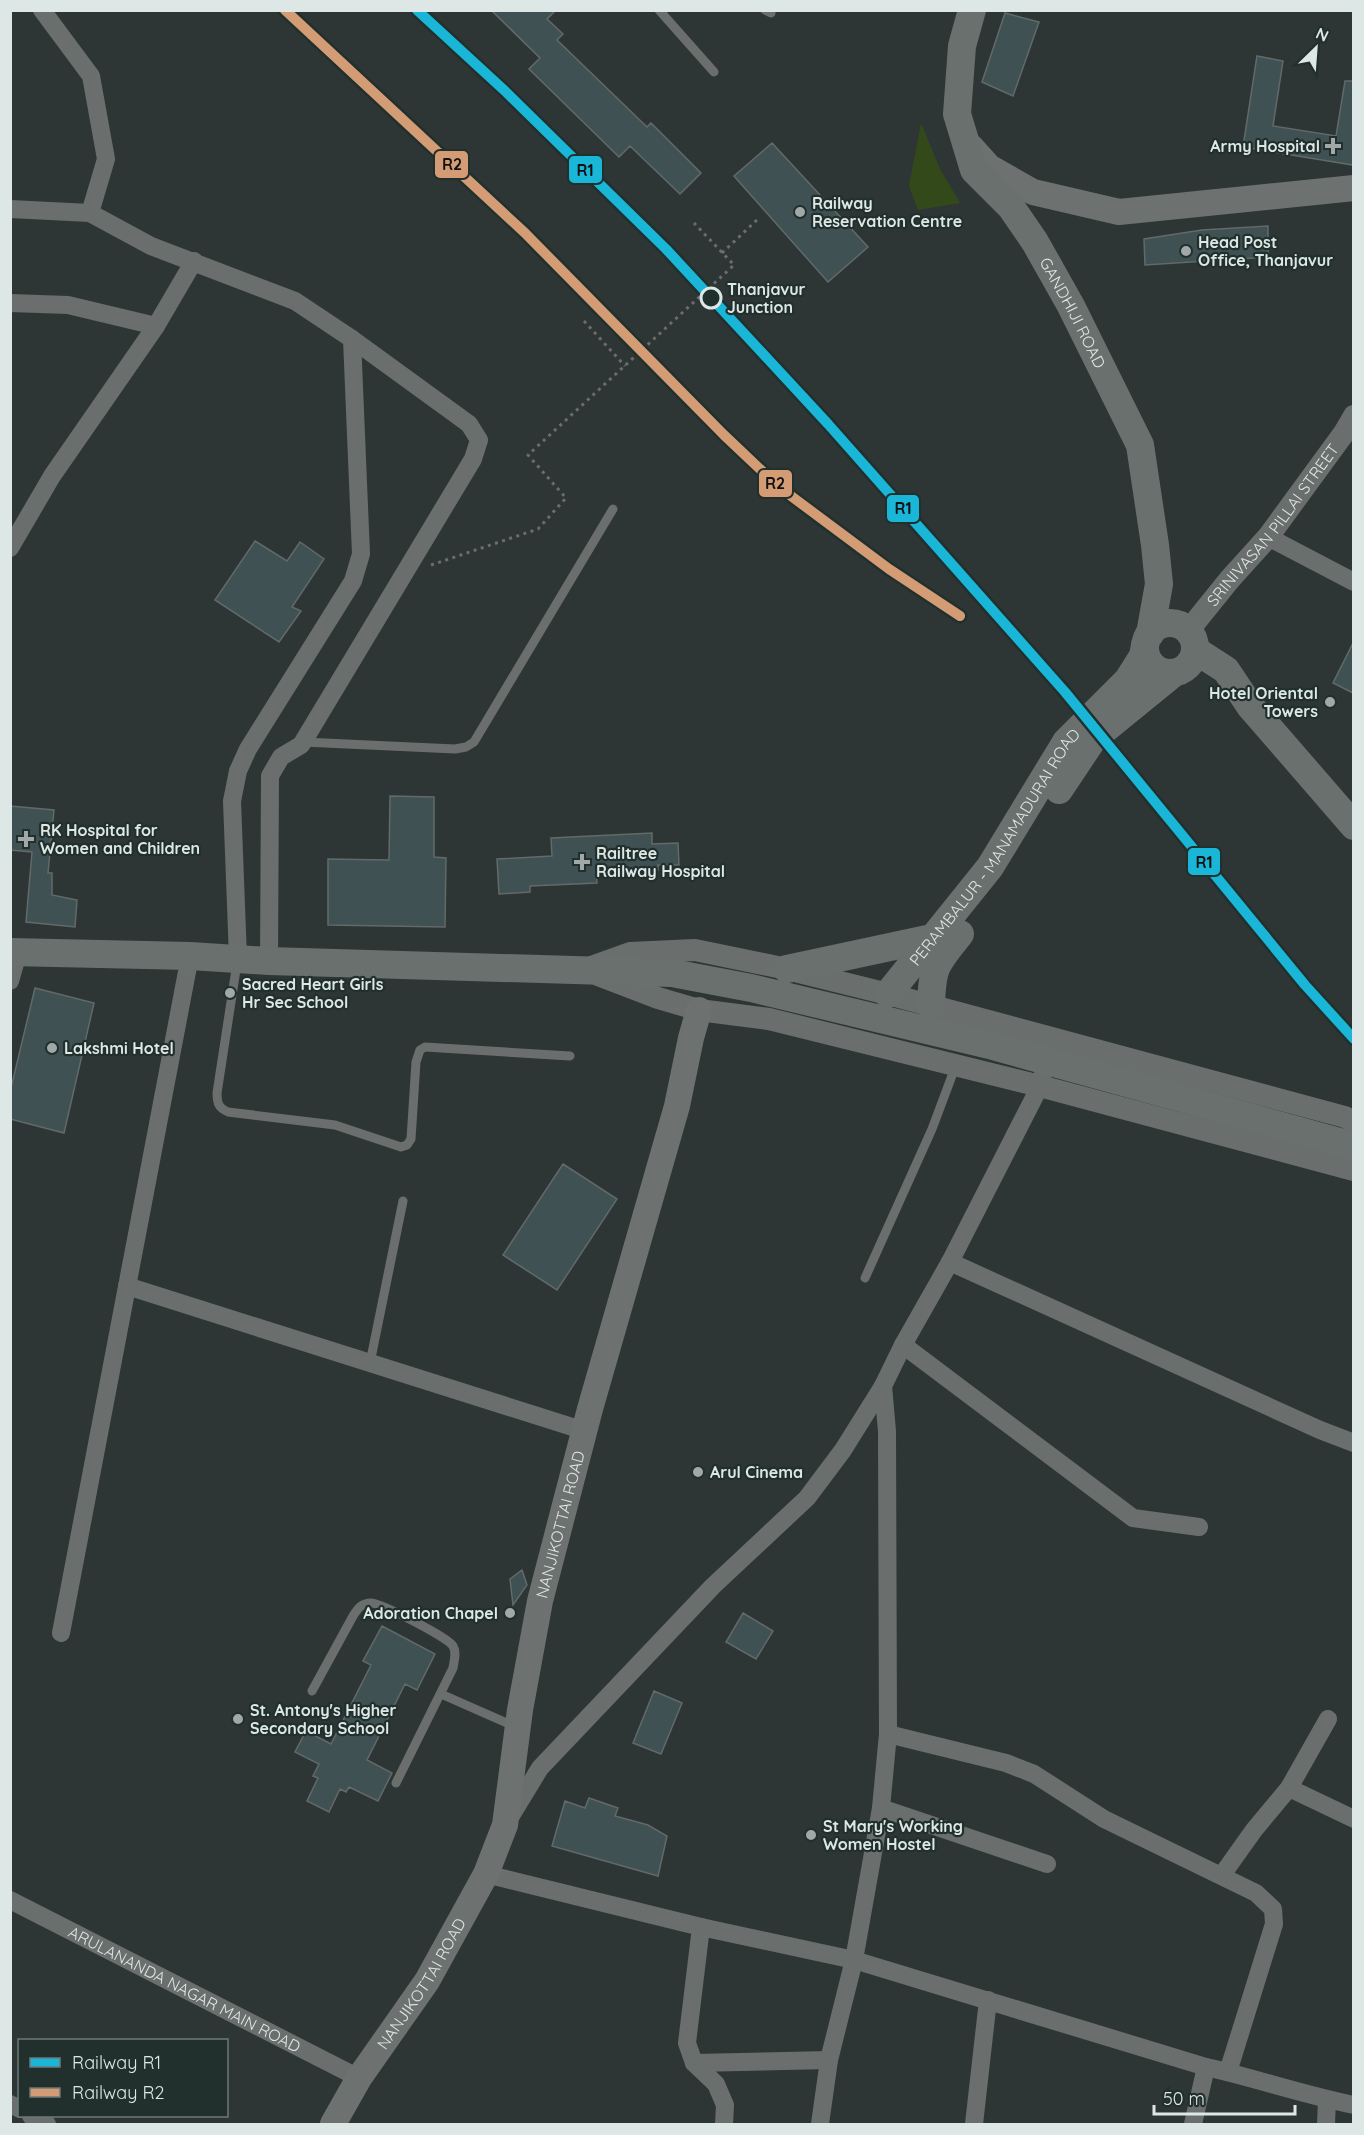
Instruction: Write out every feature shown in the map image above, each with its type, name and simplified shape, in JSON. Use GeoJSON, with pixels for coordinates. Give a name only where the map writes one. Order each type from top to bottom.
{"type":"FeatureCollection","features":[{"type":"Feature","properties":{"kind":"main road","name":"GANDHIJI ROAD"},"geometry":{"type":"LineString","coordinates":[[972,10],[962,46],[957,114],[965,140],[982,169],[1035,242],[1071,306],[1140,445],[1155,545],[1158,584],[1148,639]]}},
{"type":"Feature","properties":{"kind":"main road"},"geometry":{"type":"LineString","coordinates":[[982,169],[1034,192],[1119,212],[1353,188]]}},
{"type":"Feature","properties":{"kind":"main road"},"geometry":{"type":"LineString","coordinates":[[1155,545],[1174,601],[1184,650]]}},
{"type":"Feature","properties":{"kind":"main road"},"geometry":{"type":"LineString","coordinates":[[1184,650],[1162,672],[1153,666],[1147,657],[1148,639],[1158,626],[1168,623],[1184,650],[1226,670],[1250,706],[1353,826]]}},
{"type":"Feature","properties":{"kind":"main road","name":"PERAMBALUR - MANAMADURAI ROAD"},"geometry":{"type":"LineString","coordinates":[[888,994],[990,867],[1066,742],[1128,680],[1143,656],[1148,639]]}},
{"type":"Feature","properties":{"kind":"main road","name":"PERAMBALUR - MANAMADURAI ROAD"},"geometry":{"type":"LineString","coordinates":[[932,1006],[932,979],[937,963],[984,904],[1093,739],[1184,650]]}},
{"type":"Feature","properties":{"kind":"main road"},"geometry":{"type":"LineString","coordinates":[[787,969],[932,938]]}},
{"type":"Feature","properties":{"kind":"main road"},"geometry":{"type":"LineString","coordinates":[[14,952],[672,973],[751,988],[993,1046],[1353,1146]]}},
{"type":"Feature","properties":{"kind":"main road","name":"NANJIKOTTAI ROAD"},"geometry":{"type":"LineString","coordinates":[[333,2124],[359,2078],[427,1981],[486,1874],[505,1825],[518,1728],[540,1601],[585,1431],[677,1106],[699,1010]]}},
{"type":"Feature","properties":{"kind":"street"},"geometry":{"type":"LineString","coordinates":[[42,10],[91,76],[106,159],[90,213]]}},
{"type":"Feature","properties":{"kind":"street"},"geometry":{"type":"LineString","coordinates":[[10,209],[90,213],[152,246],[295,301],[352,339],[469,424],[480,440],[473,459],[303,742],[281,757],[270,776],[269,961]]}},
{"type":"Feature","properties":{"kind":"street"},"geometry":{"type":"LineString","coordinates":[[10,548],[52,476],[156,326],[194,261]]}},
{"type":"Feature","properties":{"kind":"street"},"geometry":{"type":"LineString","coordinates":[[10,303],[68,305],[156,326]]}},
{"type":"Feature","properties":{"kind":"street"},"geometry":{"type":"LineString","coordinates":[[238,958],[232,801],[238,771],[248,749],[353,581],[361,554],[352,339]]}},
{"type":"Feature","properties":{"kind":"street","name":"SRINIVASAN PILLAI STREET"},"geometry":{"type":"LineString","coordinates":[[1184,650],[1230,579],[1268,537],[1344,434],[1353,416]]}},
{"type":"Feature","properties":{"kind":"street"},"geometry":{"type":"LineString","coordinates":[[1268,537],[1353,582]]}},
{"type":"Feature","properties":{"kind":"street"},"geometry":{"type":"LineString","coordinates":[[584,969],[630,953],[695,950],[787,969],[888,994],[1345,1117],[1353,1122]]}},
{"type":"Feature","properties":{"kind":"street"},"geometry":{"type":"LineString","coordinates":[[10,981],[14,952]]}},
{"type":"Feature","properties":{"kind":"street"},"geometry":{"type":"LineString","coordinates":[[61,1633],[190,956]]}},
{"type":"Feature","properties":{"kind":"street"},"geometry":{"type":"LineString","coordinates":[[584,969],[658,998],[699,1010],[769,1019],[1040,1086],[1353,1170]]}},
{"type":"Feature","properties":{"kind":"street"},"geometry":{"type":"LineString","coordinates":[[505,1825],[540,1768],[713,1586],[807,1498],[843,1450],[883,1386],[903,1345],[950,1262],[1040,1086],[1052,1038]]}},
{"type":"Feature","properties":{"kind":"street"},"geometry":{"type":"LineString","coordinates":[[950,1262],[1353,1443]]}},
{"type":"Feature","properties":{"kind":"street"},"geometry":{"type":"LineString","coordinates":[[127,1286],[585,1431]]}},
{"type":"Feature","properties":{"kind":"street"},"geometry":{"type":"LineString","coordinates":[[903,1345],[1133,1518],[1199,1527]]}},
{"type":"Feature","properties":{"kind":"street"},"geometry":{"type":"LineString","coordinates":[[820,2124],[829,2060],[854,1960],[881,1808],[888,1734],[887,1431],[883,1386]]}},
{"type":"Feature","properties":{"kind":"street"},"geometry":{"type":"LineString","coordinates":[[1222,1875],[1254,1830],[1289,1788],[1328,1719]]}},
{"type":"Feature","properties":{"kind":"street"},"geometry":{"type":"LineString","coordinates":[[888,1734],[1006,1763],[1034,1774],[1104,1819],[1256,1893],[1273,1909],[1274,1924],[1228,2072]]}},
{"type":"Feature","properties":{"kind":"street"},"geometry":{"type":"LineString","coordinates":[[1289,1788],[1353,1819]]}},
{"type":"Feature","properties":{"kind":"street"},"geometry":{"type":"LineString","coordinates":[[881,1808],[1047,1864]]}},
{"type":"Feature","properties":{"kind":"street"},"geometry":{"type":"LineString","coordinates":[[486,1874],[701,1927],[854,1960],[1206,2067],[1353,2105]]}},
{"type":"Feature","properties":{"kind":"street","name":"ARULANANDA NAGAR MAIN ROAD"},"geometry":{"type":"LineString","coordinates":[[10,1900],[359,2078]]}},
{"type":"Feature","properties":{"kind":"street"},"geometry":{"type":"LineString","coordinates":[[701,1927],[687,2043],[694,2063],[716,2084],[724,2105],[724,2124]]}},
{"type":"Feature","properties":{"kind":"street"},"geometry":{"type":"LineString","coordinates":[[974,2124],[988,2000]]}},
{"type":"Feature","properties":{"kind":"street"},"geometry":{"type":"LineString","coordinates":[[694,2063],[829,2060]]}},
{"type":"Feature","properties":{"kind":"street"},"geometry":{"type":"LineString","coordinates":[[1193,2124],[1206,2067]]}},
{"type":"Feature","properties":{"kind":"street"},"geometry":{"type":"LineString","coordinates":[[1326,2124],[1328,2100]]}},
{"type":"Feature","properties":{"kind":"lane"},"geometry":{"type":"LineString","coordinates":[[659,10],[714,72]]}},
{"type":"Feature","properties":{"kind":"lane"},"geometry":{"type":"LineString","coordinates":[[303,742],[455,749],[466,747],[474,742],[613,509]]}},
{"type":"Feature","properties":{"kind":"lane"},"geometry":{"type":"LineString","coordinates":[[238,958],[217,1093],[218,1103],[228,1113],[323,1122],[401,1147],[407,1145],[411,1139],[416,1062],[420,1050],[425,1047],[570,1056]]}},
{"type":"Feature","properties":{"kind":"lane"},"geometry":{"type":"LineString","coordinates":[[865,1278],[932,1130],[956,1065]]}},
{"type":"Feature","properties":{"kind":"lane"},"geometry":{"type":"LineString","coordinates":[[370,1363],[403,1202]]}},
{"type":"Feature","properties":{"kind":"lane"},"geometry":{"type":"LineString","coordinates":[[312,1691],[358,1608],[371,1603],[379,1604],[443,1637],[452,1644],[455,1652],[453,1668],[396,1783]]}},
{"type":"Feature","properties":{"kind":"lane"},"geometry":{"type":"LineString","coordinates":[[441,1694],[518,1728]]}},
{"type":"Feature","properties":{"kind":"path"},"geometry":{"type":"LineString","coordinates":[[722,253],[759,218]]}},
{"type":"Feature","properties":{"kind":"path"},"geometry":{"type":"LineString","coordinates":[[405,574],[538,529],[566,498],[528,455],[734,266],[694,223]]}},
{"type":"Feature","properties":{"kind":"path"},"geometry":{"type":"LineString","coordinates":[[584,321],[626,366]]}},
{"type":"Feature","properties":{"kind":"green space"},"geometry":{"type":"Polygon","coordinates":[[[921,123],[940,169],[960,203],[918,210],[909,186],[921,123]]]}},
{"type":"Feature","properties":{"kind":"building"},"geometry":{"type":"Polygon","coordinates":[[[491,10],[556,10],[547,19],[563,34],[557,40],[647,127],[651,123],[701,173],[680,194],[630,146],[619,157],[529,69],[540,58],[491,10]]]}},
{"type":"Feature","properties":{"kind":"building"},"geometry":{"type":"Polygon","coordinates":[[[1005,13],[1039,22],[1013,96],[982,82],[1005,13]]]}},
{"type":"Feature","properties":{"kind":"building"},"geometry":{"type":"Polygon","coordinates":[[[1257,56],[1283,61],[1273,126],[1336,136],[1345,81],[1353,81],[1353,165],[1243,147],[1257,56]]]}},
{"type":"Feature","properties":{"kind":"building","name":"Railway Reservation Centre"},"geometry":{"type":"Polygon","coordinates":[[[772,143],[868,247],[828,282],[734,176],[772,143]]]}},
{"type":"Feature","properties":{"kind":"building"},"geometry":{"type":"Polygon","coordinates":[[[1268,226],[1268,257],[1145,265],[1144,239],[1202,230],[1268,226]]]}},
{"type":"Feature","properties":{"kind":"building"},"geometry":{"type":"Polygon","coordinates":[[[255,541],[287,561],[300,542],[324,559],[292,607],[301,611],[279,642],[215,600],[255,541]]]}},
{"type":"Feature","properties":{"kind":"building"},"geometry":{"type":"Polygon","coordinates":[[[1353,643],[1353,693],[1333,683],[1353,643]]]}},
{"type":"Feature","properties":{"kind":"building"},"geometry":{"type":"Polygon","coordinates":[[[390,796],[434,797],[434,857],[446,858],[445,927],[328,925],[328,859],[389,860],[390,796]]]}},
{"type":"Feature","properties":{"kind":"building"},"geometry":{"type":"Polygon","coordinates":[[[10,806],[54,810],[48,873],[52,873],[52,895],[77,900],[75,927],[26,922],[32,852],[10,850],[10,806]]]}},
{"type":"Feature","properties":{"kind":"building"},"geometry":{"type":"Polygon","coordinates":[[[652,833],[652,844],[678,843],[679,865],[658,865],[658,870],[596,872],[597,883],[530,886],[530,892],[499,894],[497,859],[552,856],[551,838],[652,833]]]}},
{"type":"Feature","properties":{"kind":"building","name":"Lakshmi Hotel"},"geometry":{"type":"Polygon","coordinates":[[[35,988],[94,1003],[64,1133],[10,1119],[10,1092],[35,988]]]}},
{"type":"Feature","properties":{"kind":"building"},"geometry":{"type":"Polygon","coordinates":[[[563,1164],[617,1199],[557,1290],[503,1255],[563,1164]]]}},
{"type":"Feature","properties":{"kind":"building"},"geometry":{"type":"Polygon","coordinates":[[[522,1570],[527,1585],[513,1605],[510,1579],[522,1570]]]}},
{"type":"Feature","properties":{"kind":"building"},"geometry":{"type":"Polygon","coordinates":[[[743,1613],[773,1631],[756,1659],[726,1642],[743,1613]]]}},
{"type":"Feature","properties":{"kind":"building"},"geometry":{"type":"Polygon","coordinates":[[[382,1626],[435,1654],[417,1690],[405,1684],[367,1760],[392,1773],[378,1801],[349,1787],[346,1792],[340,1789],[329,1812],[307,1801],[318,1778],[313,1776],[319,1764],[295,1752],[306,1731],[331,1744],[371,1665],[363,1661],[382,1626]]]}},
{"type":"Feature","properties":{"kind":"building"},"geometry":{"type":"Polygon","coordinates":[[[654,1691],[682,1703],[661,1754],[633,1743],[654,1691]]]}},
{"type":"Feature","properties":{"kind":"building"},"geometry":{"type":"Polygon","coordinates":[[[589,1798],[618,1808],[615,1816],[648,1825],[667,1836],[658,1876],[552,1846],[565,1801],[585,1808],[589,1798]]]}},
{"type":"Feature","properties":{"kind":"rail line","name":"R2"},"geometry":{"type":"LineString","coordinates":[[285,10],[525,233],[724,435],[779,487],[889,569],[960,616]]}},
{"type":"Feature","properties":{"kind":"rail line","name":"R1"},"geometry":{"type":"LineString","coordinates":[[417,10],[505,91],[666,249],[828,424],[1065,692],[1305,985],[1354,1039]]}},
{"type":"Feature","properties":{"kind":"place","name":"Army Hospital"},"geometry":{"type":"Point","coordinates":[1333,146]}},
{"type":"Feature","properties":{"kind":"place","name":"Railway Reservation Centre"},"geometry":{"type":"Point","coordinates":[800,212]}},
{"type":"Feature","properties":{"kind":"place","name":"Head Post Office, Thanjavur"},"geometry":{"type":"Point","coordinates":[1186,251]}},
{"type":"Feature","properties":{"kind":"place","name":"Thanjavur Junction"},"geometry":{"type":"Point","coordinates":[711,298]}},
{"type":"Feature","properties":{"kind":"place","name":"Hotel Oriental Towers"},"geometry":{"type":"Point","coordinates":[1330,702]}},
{"type":"Feature","properties":{"kind":"place","name":"RK Hospital for Women and Children"},"geometry":{"type":"Point","coordinates":[26,839]}},
{"type":"Feature","properties":{"kind":"place","name":"Railtree Railway Hospital"},"geometry":{"type":"Point","coordinates":[582,862]}},
{"type":"Feature","properties":{"kind":"place","name":"Sacred Heart Girls Hr Sec School"},"geometry":{"type":"Point","coordinates":[230,993]}},
{"type":"Feature","properties":{"kind":"place","name":"Lakshmi Hotel"},"geometry":{"type":"Point","coordinates":[52,1048]}},
{"type":"Feature","properties":{"kind":"place","name":"Arul Cinema"},"geometry":{"type":"Point","coordinates":[698,1472]}},
{"type":"Feature","properties":{"kind":"place","name":"Adoration Chapel"},"geometry":{"type":"Point","coordinates":[510,1613]}},
{"type":"Feature","properties":{"kind":"place","name":"St. Antony's Higher Secondary School"},"geometry":{"type":"Point","coordinates":[238,1719]}},
{"type":"Feature","properties":{"kind":"place","name":"St Mary's Working Women Hostel"},"geometry":{"type":"Point","coordinates":[811,1835]}}]}
